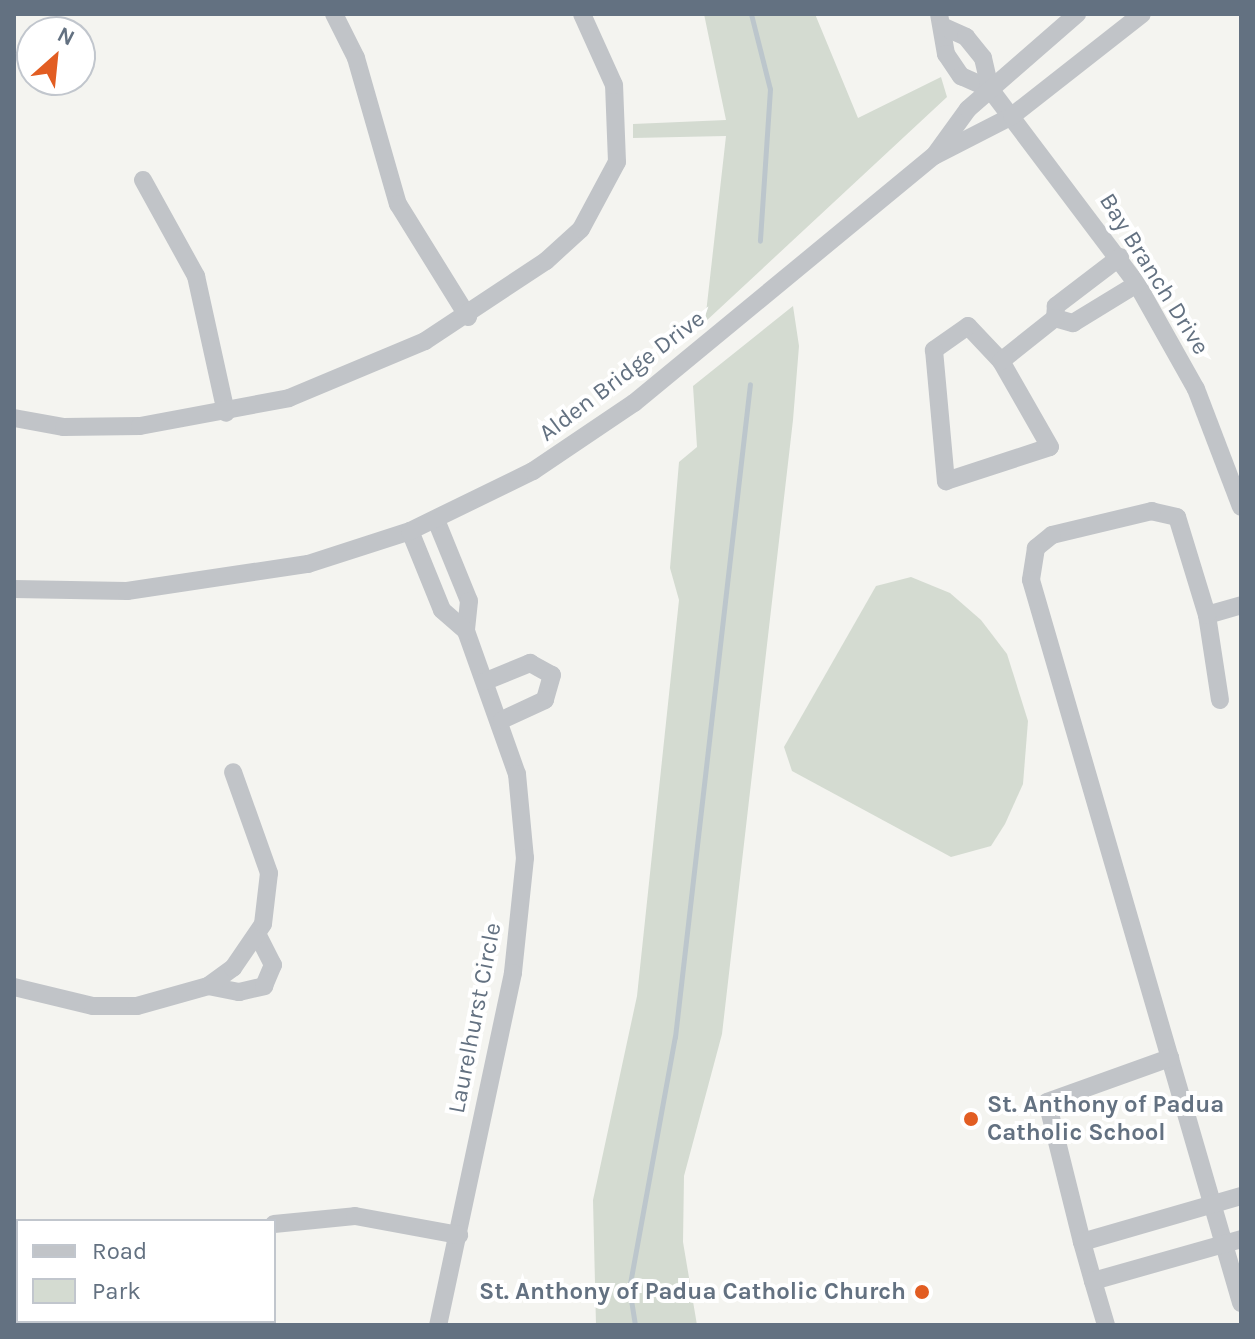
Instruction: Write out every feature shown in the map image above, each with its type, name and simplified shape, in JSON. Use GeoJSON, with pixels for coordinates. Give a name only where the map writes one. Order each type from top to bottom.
{"type":"FeatureCollection","features":[{"type":"Feature","properties":{"kind":"street"},"geometry":{"type":"LineString","coordinates":[[334,14],[356,58],[398,204],[468,317]]}},
{"type":"Feature","properties":{"kind":"street"},"geometry":{"type":"LineString","coordinates":[[14,418],[98,428],[226,413],[339,380],[468,317],[564,246],[609,183],[619,109],[582,14]]}},
{"type":"Feature","properties":{"kind":"street","name":"Alden Bridge Drive"},"geometry":{"type":"LineString","coordinates":[[14,589],[127,591],[248,577],[410,531],[533,471],[634,403],[934,156],[990,89],[1077,14]]}},
{"type":"Feature","properties":{"kind":"street","name":"Alden Bridge Drive"},"geometry":{"type":"LineString","coordinates":[[934,156],[1012,116],[1142,14]]}},
{"type":"Feature","properties":{"kind":"street"},"geometry":{"type":"LineString","coordinates":[[941,20],[966,37],[983,58],[990,89]]}},
{"type":"Feature","properties":{"kind":"street"},"geometry":{"type":"LineString","coordinates":[[941,20],[946,54],[961,76],[990,89]]}},
{"type":"Feature","properties":{"kind":"street","name":"Bay Branch Drive"},"geometry":{"type":"LineString","coordinates":[[990,89],[1120,257],[1137,284],[1196,389],[1241,507]]}},
{"type":"Feature","properties":{"kind":"street"},"geometry":{"type":"LineString","coordinates":[[143,180],[196,276],[226,413]]}},
{"type":"Feature","properties":{"kind":"street"},"geometry":{"type":"LineString","coordinates":[[1001,361],[1055,318],[1056,306],[1120,257]]}},
{"type":"Feature","properties":{"kind":"street"},"geometry":{"type":"LineString","coordinates":[[1055,318],[1073,323],[1137,284]]}},
{"type":"Feature","properties":{"kind":"street"},"geometry":{"type":"LineString","coordinates":[[968,326],[1001,361],[1050,447],[946,481],[934,350],[968,326]]}},
{"type":"Feature","properties":{"kind":"street"},"geometry":{"type":"LineString","coordinates":[[1220,700],[1207,615],[1184,526],[1167,511],[1052,535],[1030,562],[1212,1204],[1232,1242],[1241,1303]]}},
{"type":"Feature","properties":{"kind":"street","name":"Laurelhurst Circle"},"geometry":{"type":"LineString","coordinates":[[436,520],[469,601],[466,631]]}},
{"type":"Feature","properties":{"kind":"street","name":"Laurelhurst Circle"},"geometry":{"type":"LineString","coordinates":[[410,531],[442,610],[466,631],[502,720],[523,806],[524,873],[513,973],[438,1325]]}},
{"type":"Feature","properties":{"kind":"street"},"geometry":{"type":"LineString","coordinates":[[1207,615],[1241,605]]}},
{"type":"Feature","properties":{"kind":"street"},"geometry":{"type":"LineString","coordinates":[[486,681],[530,663],[552,675],[545,700],[502,720]]}},
{"type":"Feature","properties":{"kind":"street"},"geometry":{"type":"LineString","coordinates":[[208,986],[258,936],[269,873],[233,772]]}},
{"type":"Feature","properties":{"kind":"street"},"geometry":{"type":"LineString","coordinates":[[14,987],[114,1007],[208,986],[239,992],[264,986],[273,965],[258,936]]}},
{"type":"Feature","properties":{"kind":"street"},"geometry":{"type":"LineString","coordinates":[[1106,1325],[1047,1102],[1170,1058]]}},
{"type":"Feature","properties":{"kind":"street"},"geometry":{"type":"LineString","coordinates":[[1082,1242],[1241,1196]]}},
{"type":"Feature","properties":{"kind":"street"},"geometry":{"type":"LineString","coordinates":[[276,1224],[355,1216],[459,1235]]}},
{"type":"Feature","properties":{"kind":"street"},"geometry":{"type":"LineString","coordinates":[[1093,1281],[1232,1242]]}},
{"type":"Feature","properties":{"kind":"green space"},"geometry":{"type":"Polygon","coordinates":[[[704,14],[815,14],[858,118],[941,77],[947,97],[705,322],[726,136],[633,138],[633,124],[726,120],[704,14]]]}},
{"type":"Feature","properties":{"kind":"green space"},"geometry":{"type":"Polygon","coordinates":[[[793,306],[799,346],[793,420],[722,1034],[684,1176],[683,1242],[697,1325],[596,1325],[593,1200],[637,996],[679,600],[670,568],[679,462],[697,447],[693,386],[793,306]]]}},
{"type":"Feature","properties":{"kind":"green space"},"geometry":{"type":"Polygon","coordinates":[[[911,577],[950,593],[981,620],[1007,654],[1028,721],[1023,784],[1005,824],[991,846],[951,857],[792,771],[784,747],[876,586],[911,577]]]}},
{"type":"Feature","properties":{"kind":"waterway"},"geometry":{"type":"LineString","coordinates":[[751,14],[770,89],[760,241]]}},
{"type":"Feature","properties":{"kind":"waterway"},"geometry":{"type":"LineString","coordinates":[[635,1325],[629,1289],[675,1037],[750,384]]}},
{"type":"Feature","properties":{"kind":"place","name":"St. Anthony of Padua Catholic School"},"geometry":{"type":"Point","coordinates":[971,1119]}},
{"type":"Feature","properties":{"kind":"place","name":"St. Anthony of Padua Catholic Church"},"geometry":{"type":"Point","coordinates":[922,1292]}}]}
